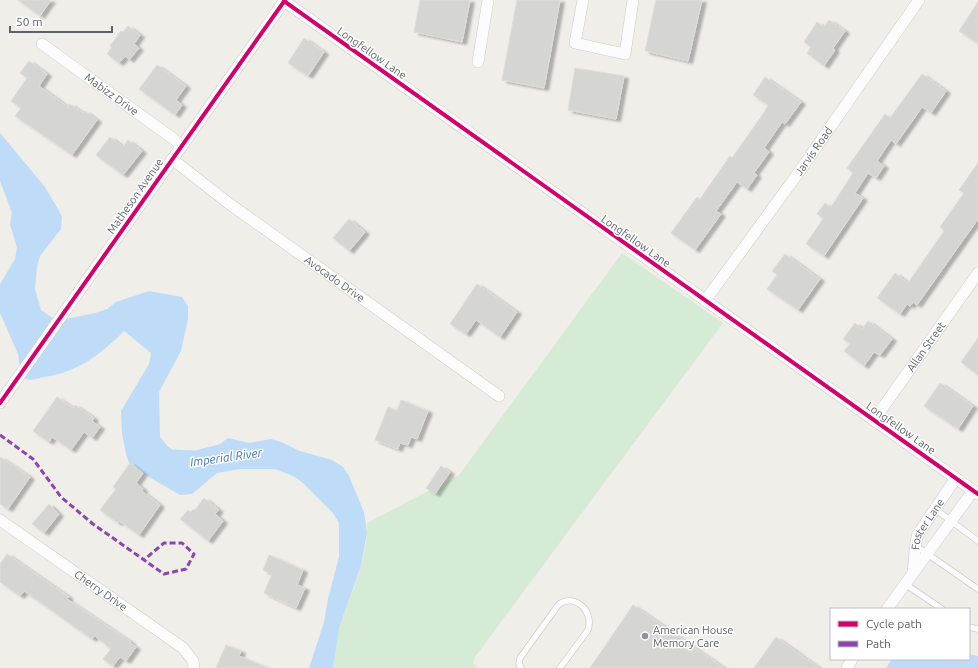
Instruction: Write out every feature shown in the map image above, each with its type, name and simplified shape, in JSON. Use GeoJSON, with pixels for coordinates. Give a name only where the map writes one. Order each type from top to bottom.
{"type":"FeatureCollection","features":[{"type":"Feature","properties":{"kind":"street"},"geometry":{"type":"LineString","coordinates":[[478,62],[488,0]]}},
{"type":"Feature","properties":{"kind":"street"},"geometry":{"type":"LineString","coordinates":[[583,0],[575,43],[625,54],[633,0]]}},
{"type":"Feature","properties":{"kind":"street","name":"Jarvis Road"},"geometry":{"type":"LineString","coordinates":[[705,301],[799,172],[919,0]]}},
{"type":"Feature","properties":{"kind":"street","name":"Longfellow Lane"},"geometry":{"type":"LineString","coordinates":[[284,1],[976,493]]}},
{"type":"Feature","properties":{"kind":"street","name":"Matheson Avenue"},"geometry":{"type":"LineString","coordinates":[[0,403],[284,1]]}},
{"type":"Feature","properties":{"kind":"street","name":"Mabizz Drive"},"geometry":{"type":"LineString","coordinates":[[42,44],[182,145]]}},
{"type":"Feature","properties":{"kind":"street","name":"Avocado Drive"},"geometry":{"type":"LineString","coordinates":[[172,159],[227,202],[499,396]]}},
{"type":"Feature","properties":{"kind":"street","name":"Allan Street"},"geometry":{"type":"LineString","coordinates":[[874,420],[978,273]]}},
{"type":"Feature","properties":{"kind":"street","name":"Foster Lane"},"geometry":{"type":"LineString","coordinates":[[912,575],[916,546],[915,541],[918,534],[956,478]]}},
{"type":"Feature","properties":{"kind":"street","name":"Foster Lane"},"geometry":{"type":"LineString","coordinates":[[888,608],[952,521],[976,493]]}},
{"type":"Feature","properties":{"kind":"street","name":"Cherry Drive"},"geometry":{"type":"LineString","coordinates":[[0,520],[183,648],[193,661],[194,668]]}},
{"type":"Feature","properties":{"kind":"lane"},"geometry":{"type":"LineString","coordinates":[[935,508],[978,540]]}},
{"type":"Feature","properties":{"kind":"lane"},"geometry":{"type":"LineString","coordinates":[[916,546],[978,589]]}},
{"type":"Feature","properties":{"kind":"lane"},"geometry":{"type":"LineString","coordinates":[[906,584],[941,608]]}},
{"type":"Feature","properties":{"kind":"lane"},"geometry":{"type":"LineString","coordinates":[[521,668],[519,664],[520,658],[559,604],[564,601],[572,601],[584,609],[590,616],[590,623],[588,630],[560,668]]}},
{"type":"Feature","properties":{"kind":"green space"},"geometry":{"type":"Polygon","coordinates":[[[622,253],[723,323],[475,657],[473,663],[478,668],[333,668],[337,633],[362,563],[367,536],[367,523],[459,475],[622,253]]]}},
{"type":"Feature","properties":{"kind":"water"},"geometry":{"type":"Polygon","coordinates":[[[0,133],[45,187],[62,216],[61,229],[40,256],[37,267],[35,289],[41,310],[51,317],[61,320],[95,313],[107,309],[116,302],[149,291],[182,297],[188,306],[188,319],[181,351],[159,392],[160,437],[173,453],[193,464],[228,438],[250,443],[271,439],[300,451],[332,460],[343,467],[349,476],[364,512],[367,533],[361,566],[339,628],[333,668],[309,668],[324,622],[328,599],[339,557],[339,523],[333,513],[304,484],[295,477],[275,469],[240,469],[217,473],[192,494],[180,495],[130,466],[122,433],[121,411],[149,364],[151,353],[124,331],[106,348],[78,367],[56,375],[32,380],[21,377],[18,354],[0,313],[0,284],[15,259],[17,248],[10,224],[12,213],[0,181],[0,133]]]}},
{"type":"Feature","properties":{"kind":"water"},"geometry":{"type":"Polygon","coordinates":[[[970,654],[978,656],[978,668],[886,668],[891,660],[970,660],[970,654]]]}},
{"type":"Feature","properties":{"kind":"building"},"geometry":{"type":"Polygon","coordinates":[[[18,0],[51,0],[40,16],[18,0]]]}},
{"type":"Feature","properties":{"kind":"building"},"geometry":{"type":"Polygon","coordinates":[[[420,0],[470,0],[462,42],[414,32],[420,0]]]}},
{"type":"Feature","properties":{"kind":"building"},"geometry":{"type":"Polygon","coordinates":[[[517,0],[560,0],[544,88],[502,80],[517,0]]]}},
{"type":"Feature","properties":{"kind":"building"},"geometry":{"type":"Polygon","coordinates":[[[656,0],[702,0],[688,61],[645,51],[656,0]]]}},
{"type":"Feature","properties":{"kind":"building"},"geometry":{"type":"Polygon","coordinates":[[[978,2],[978,43],[959,31],[978,2]]]}},
{"type":"Feature","properties":{"kind":"building"},"geometry":{"type":"Polygon","coordinates":[[[829,20],[845,31],[833,48],[835,50],[824,66],[807,53],[811,47],[804,42],[817,22],[824,27],[829,20]]]}},
{"type":"Feature","properties":{"kind":"building"},"geometry":{"type":"Polygon","coordinates":[[[128,26],[140,35],[134,44],[139,48],[129,60],[125,56],[119,63],[107,54],[112,47],[110,46],[121,31],[123,32],[128,26]]]}},
{"type":"Feature","properties":{"kind":"building"},"geometry":{"type":"Polygon","coordinates":[[[304,38],[324,52],[308,76],[288,63],[304,38]]]}},
{"type":"Feature","properties":{"kind":"building"},"geometry":{"type":"Polygon","coordinates":[[[29,61],[47,74],[39,86],[68,107],[70,104],[83,113],[85,111],[97,120],[72,155],[15,116],[21,108],[11,101],[27,78],[20,73],[29,61]]]}},
{"type":"Feature","properties":{"kind":"building"},"geometry":{"type":"Polygon","coordinates":[[[157,65],[186,86],[176,100],[182,105],[175,115],[139,89],[157,65]]]}},
{"type":"Feature","properties":{"kind":"building"},"geometry":{"type":"Polygon","coordinates":[[[575,68],[624,76],[616,119],[568,110],[575,68]]]}},
{"type":"Feature","properties":{"kind":"building"},"geometry":{"type":"Polygon","coordinates":[[[922,74],[946,91],[931,113],[922,107],[896,144],[891,140],[877,161],[884,166],[876,178],[868,173],[855,193],[863,198],[824,256],[806,244],[823,219],[817,214],[825,203],[831,207],[853,173],[847,168],[885,114],[890,118],[922,74]]]}},
{"type":"Feature","properties":{"kind":"building"},"geometry":{"type":"Polygon","coordinates":[[[765,77],[801,102],[785,124],[782,122],[764,148],[769,152],[754,173],[757,175],[747,189],[737,182],[716,211],[721,214],[695,250],[671,233],[697,197],[700,199],[730,156],[732,158],[765,111],[768,105],[753,95],[765,77]]]}},
{"type":"Feature","properties":{"kind":"building"},"geometry":{"type":"Polygon","coordinates":[[[110,137],[123,147],[128,140],[142,151],[123,175],[96,155],[110,137]]]}},
{"type":"Feature","properties":{"kind":"building"},"geometry":{"type":"Polygon","coordinates":[[[978,163],[978,219],[917,305],[913,302],[910,306],[907,304],[900,314],[877,298],[895,273],[908,283],[944,231],[940,227],[964,193],[959,190],[978,163]]]}},
{"type":"Feature","properties":{"kind":"building"},"geometry":{"type":"Polygon","coordinates":[[[349,219],[365,232],[349,251],[333,238],[349,219]]]}},
{"type":"Feature","properties":{"kind":"building"},"geometry":{"type":"Polygon","coordinates":[[[785,254],[820,279],[798,310],[767,289],[777,275],[772,271],[785,254]]]}},
{"type":"Feature","properties":{"kind":"building"},"geometry":{"type":"Polygon","coordinates":[[[477,284],[517,312],[500,337],[476,320],[466,334],[450,324],[477,284]]]}},
{"type":"Feature","properties":{"kind":"building"},"geometry":{"type":"Polygon","coordinates":[[[868,321],[892,339],[880,355],[874,352],[864,366],[844,351],[850,344],[843,339],[855,323],[862,329],[868,321]]]}},
{"type":"Feature","properties":{"kind":"building"},"geometry":{"type":"Polygon","coordinates":[[[978,338],[978,375],[961,362],[978,338]]]}},
{"type":"Feature","properties":{"kind":"building"},"geometry":{"type":"Polygon","coordinates":[[[940,383],[973,406],[958,429],[924,406],[940,383]]]}},
{"type":"Feature","properties":{"kind":"building"},"geometry":{"type":"Polygon","coordinates":[[[57,397],[73,408],[75,405],[94,418],[92,421],[100,427],[92,438],[84,432],[71,450],[52,437],[49,442],[33,431],[57,397]]]}},
{"type":"Feature","properties":{"kind":"building"},"geometry":{"type":"Polygon","coordinates":[[[401,400],[428,411],[417,439],[411,437],[408,445],[400,443],[398,449],[375,440],[388,407],[397,411],[401,400]]]}},
{"type":"Feature","properties":{"kind":"building"},"geometry":{"type":"Polygon","coordinates":[[[0,457],[30,477],[8,509],[0,504],[0,457]]]}},
{"type":"Feature","properties":{"kind":"building"},"geometry":{"type":"Polygon","coordinates":[[[130,463],[143,473],[136,483],[143,489],[142,491],[160,505],[139,535],[119,521],[118,523],[100,510],[116,489],[113,487],[130,463]]]}},
{"type":"Feature","properties":{"kind":"building"},"geometry":{"type":"Polygon","coordinates":[[[441,466],[450,472],[435,494],[426,488],[441,466]]]}},
{"type":"Feature","properties":{"kind":"building"},"geometry":{"type":"Polygon","coordinates":[[[204,498],[219,510],[215,514],[223,521],[208,541],[180,519],[188,510],[191,512],[194,509],[195,510],[204,498]]]}},
{"type":"Feature","properties":{"kind":"building"},"geometry":{"type":"Polygon","coordinates":[[[49,504],[59,514],[44,533],[32,524],[49,504]]]}},
{"type":"Feature","properties":{"kind":"building"},"geometry":{"type":"Polygon","coordinates":[[[7,554],[69,597],[67,599],[131,642],[130,643],[136,647],[126,661],[120,657],[113,666],[103,659],[111,649],[95,636],[92,639],[24,591],[20,596],[0,582],[0,564],[7,554]]]}},
{"type":"Feature","properties":{"kind":"building"},"geometry":{"type":"Polygon","coordinates":[[[269,555],[303,570],[297,585],[305,588],[296,608],[264,593],[272,574],[263,570],[269,555]]]}},
{"type":"Feature","properties":{"kind":"building","name":"American House Memory Care"},"geometry":{"type":"Polygon","coordinates":[[[633,605],[724,668],[590,668],[633,605]]]}},
{"type":"Feature","properties":{"kind":"building","name":"American House Memory Care"},"geometry":{"type":"Polygon","coordinates":[[[776,637],[819,668],[754,668],[776,637]]]}},
{"type":"Feature","properties":{"kind":"building"},"geometry":{"type":"Polygon","coordinates":[[[226,645],[241,651],[239,656],[268,668],[216,668],[226,645]]]}},
{"type":"Feature","properties":{"kind":"waterway","name":"Imperial River"},"geometry":{"type":"LineString","coordinates":[[158,455],[169,462],[197,463],[229,455]]}},
{"type":"Feature","properties":{"kind":"marked path"},"geometry":{"type":"LineString","coordinates":[[0,435],[33,459],[61,497],[93,524],[164,574],[186,569],[194,554],[182,543],[164,543],[145,559]]}},
{"type":"Feature","properties":{"kind":"cycle path"},"geometry":{"type":"LineString","coordinates":[[0,403],[285,0]]}},
{"type":"Feature","properties":{"kind":"cycle path"},"geometry":{"type":"LineString","coordinates":[[284,1],[978,494]]}},
{"type":"Feature","properties":{"kind":"place","name":"American House Memory Care"},"geometry":{"type":"Point","coordinates":[645,636]}}]}
